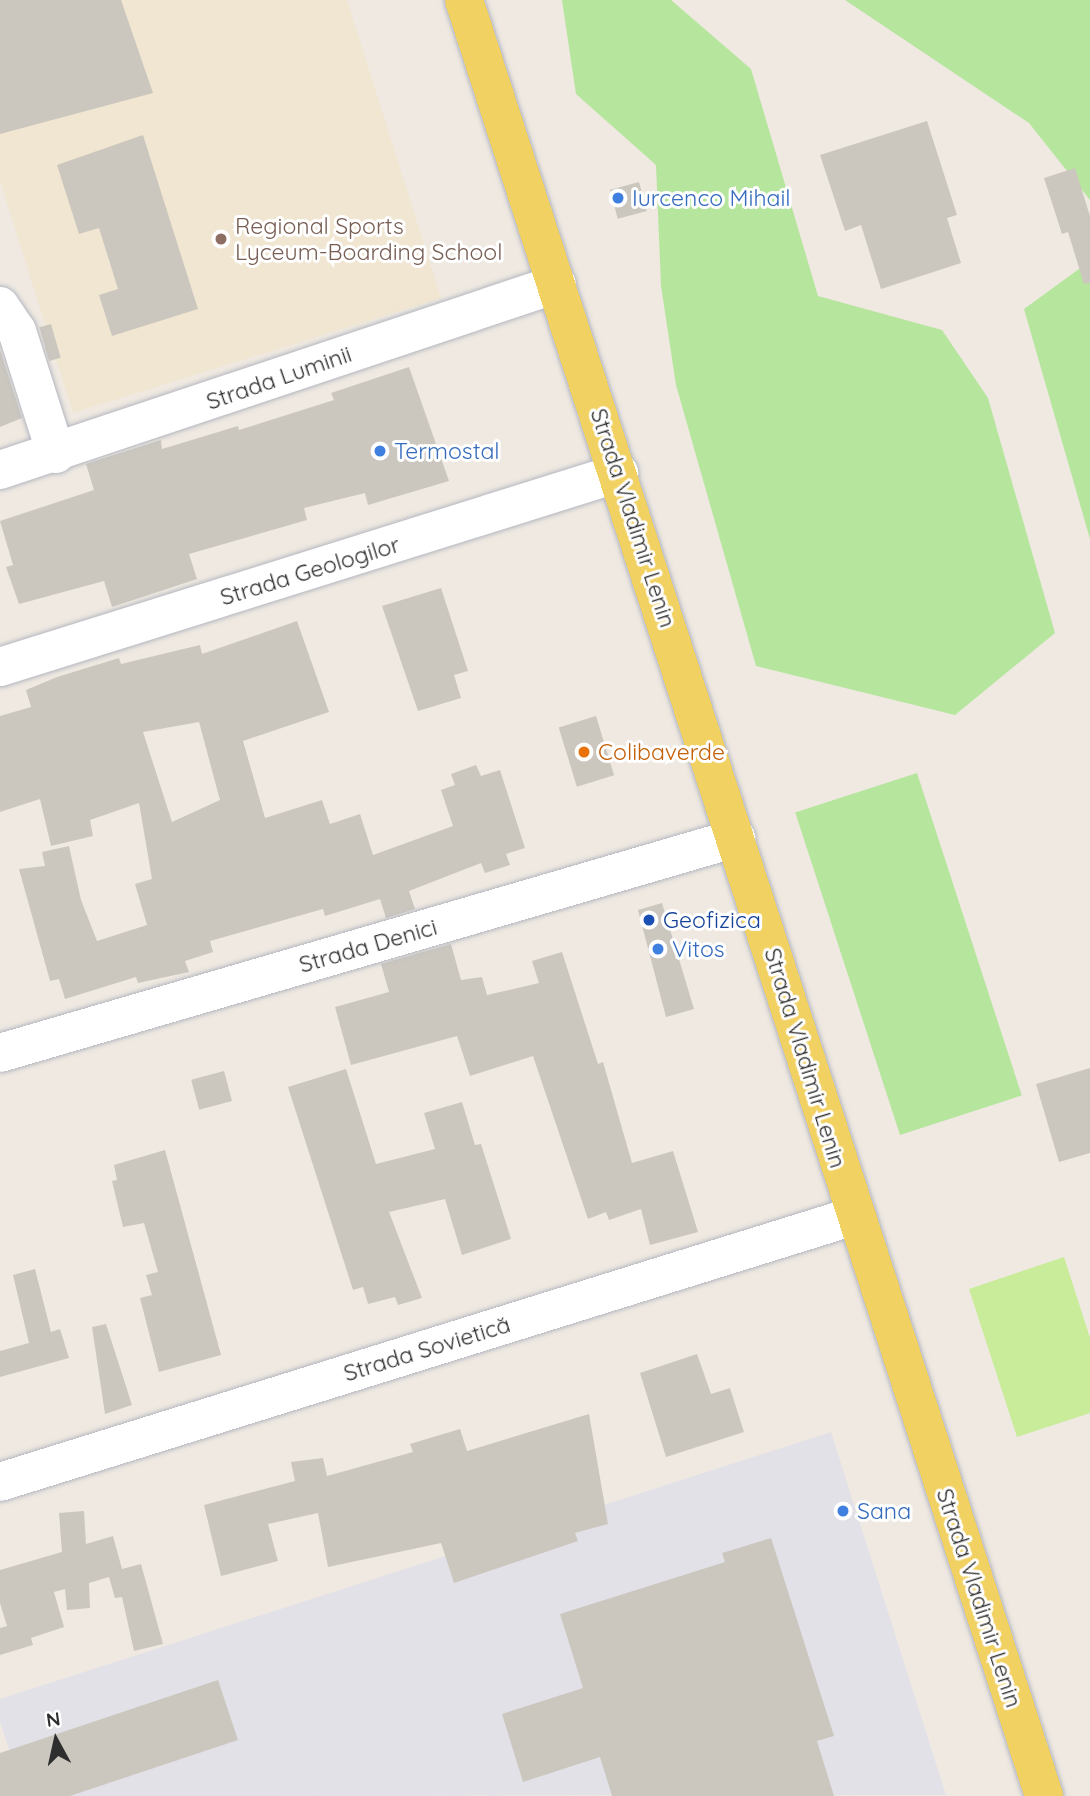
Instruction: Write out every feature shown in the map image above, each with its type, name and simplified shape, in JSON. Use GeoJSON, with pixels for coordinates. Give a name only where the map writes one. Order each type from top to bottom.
{"type":"FeatureCollection","features":[{"type":"Feature","properties":{"kind":"main road","name":"Strada Vladimir Lenin"},"geometry":{"type":"LineString","coordinates":[[464,0],[620,473],[855,1216],[1044,1796]]}},
{"type":"Feature","properties":{"kind":"street","name":"Strada Luminii"},"geometry":{"type":"LineString","coordinates":[[0,470],[56,454],[557,284]]}},
{"type":"Feature","properties":{"kind":"street"},"geometry":{"type":"LineString","coordinates":[[0,306],[17,331],[56,454]]}},
{"type":"Feature","properties":{"kind":"street","name":"Strada Geologilor"},"geometry":{"type":"LineString","coordinates":[[0,667],[620,473]]}},
{"type":"Feature","properties":{"kind":"street","name":"Strada Denici"},"geometry":{"type":"LineString","coordinates":[[0,1053],[736,838]]}},
{"type":"Feature","properties":{"kind":"street","name":"Strada Sovietică"},"geometry":{"type":"LineString","coordinates":[[0,1482],[855,1216]]}},
{"type":"Feature","properties":{"kind":"shaded area","name":"Regional Sports Lyceum-Boarding School"},"geometry":{"type":"Polygon","coordinates":[[[0,0],[347,0],[441,298],[73,413],[0,181],[0,0]]]}},
{"type":"Feature","properties":{"kind":"shaded area"},"geometry":{"type":"Polygon","coordinates":[[[831,1432],[946,1795],[24,1796],[0,1722],[0,1699],[831,1432]]]}},
{"type":"Feature","properties":{"kind":"green space"},"geometry":{"type":"Polygon","coordinates":[[[562,0],[671,0],[751,69],[818,296],[942,330],[988,398],[1055,633],[955,715],[756,666],[676,385],[661,286],[656,165],[576,94],[562,0]]]}},
{"type":"Feature","properties":{"kind":"green space"},"geometry":{"type":"Polygon","coordinates":[[[845,0],[1090,0],[1090,200],[1029,123],[845,0]]]}},
{"type":"Feature","properties":{"kind":"green space"},"geometry":{"type":"Polygon","coordinates":[[[1090,261],[1090,539],[1024,309],[1090,261]]]}},
{"type":"Feature","properties":{"kind":"green space"},"geometry":{"type":"Polygon","coordinates":[[[917,773],[1022,1095],[900,1135],[795,813],[917,773]]]}},
{"type":"Feature","properties":{"kind":"green space"},"geometry":{"type":"Polygon","coordinates":[[[1064,1257],[1090,1338],[1090,1413],[1017,1437],[969,1289],[1064,1257]]]}},
{"type":"Feature","properties":{"kind":"building"},"geometry":{"type":"Polygon","coordinates":[[[0,0],[121,0],[153,93],[0,134],[0,0]]]}},
{"type":"Feature","properties":{"kind":"building"},"geometry":{"type":"Polygon","coordinates":[[[927,121],[957,215],[947,218],[961,263],[881,289],[861,225],[845,231],[820,155],[927,121]]]}},
{"type":"Feature","properties":{"kind":"building"},"geometry":{"type":"Polygon","coordinates":[[[143,135],[198,309],[112,336],[99,295],[118,289],[99,228],[79,234],[57,165],[143,135]]]}},
{"type":"Feature","properties":{"kind":"building"},"geometry":{"type":"Polygon","coordinates":[[[1075,168],[1090,216],[1090,283],[1084,284],[1068,232],[1062,234],[1044,178],[1075,168]]]}},
{"type":"Feature","properties":{"kind":"building"},"geometry":{"type":"Polygon","coordinates":[[[639,182],[647,211],[618,219],[610,190],[639,182]]]}},
{"type":"Feature","properties":{"kind":"building"},"geometry":{"type":"Polygon","coordinates":[[[51,324],[61,358],[49,361],[39,327],[51,324]]]}},
{"type":"Feature","properties":{"kind":"building"},"geometry":{"type":"Polygon","coordinates":[[[0,350],[22,418],[0,427],[0,350]]]}},
{"type":"Feature","properties":{"kind":"building"},"geometry":{"type":"Polygon","coordinates":[[[409,367],[449,481],[368,505],[365,493],[304,508],[307,520],[189,554],[197,579],[112,607],[104,581],[19,604],[6,567],[13,565],[0,521],[94,490],[86,464],[161,440],[162,449],[238,426],[239,430],[334,400],[331,393],[409,367]]]}},
{"type":"Feature","properties":{"kind":"building"},"geometry":{"type":"Polygon","coordinates":[[[441,588],[468,671],[454,675],[461,698],[418,711],[382,606],[441,588]]]}},
{"type":"Feature","properties":{"kind":"building"},"geometry":{"type":"Polygon","coordinates":[[[297,621],[329,712],[243,741],[265,818],[322,800],[330,824],[360,814],[373,855],[453,826],[441,790],[455,785],[451,774],[476,765],[481,776],[500,770],[525,848],[506,854],[510,865],[485,873],[481,863],[409,891],[415,909],[386,918],[380,899],[325,916],[323,909],[210,941],[213,952],[185,961],[189,972],[138,983],[136,977],[65,999],[59,979],[50,981],[19,869],[45,866],[42,852],[69,846],[81,900],[97,941],[147,925],[135,884],[152,879],[139,803],[90,820],[93,836],[51,846],[40,799],[0,812],[0,716],[31,707],[26,690],[57,677],[119,658],[121,664],[200,645],[202,654],[297,621]],[[199,722],[143,732],[172,822],[220,800],[199,722]]]}},
{"type":"Feature","properties":{"kind":"building"},"geometry":{"type":"Polygon","coordinates":[[[596,716],[614,775],[577,787],[559,727],[596,716]]]}},
{"type":"Feature","properties":{"kind":"building"},"geometry":{"type":"Polygon","coordinates":[[[662,903],[694,1009],[666,1017],[638,910],[662,903]]]}},
{"type":"Feature","properties":{"kind":"building"},"geometry":{"type":"Polygon","coordinates":[[[451,944],[461,980],[482,977],[487,995],[539,983],[532,961],[562,952],[598,1064],[603,1062],[632,1163],[673,1151],[698,1232],[650,1245],[641,1209],[609,1220],[606,1212],[588,1219],[533,1056],[470,1076],[457,1036],[351,1065],[335,1007],[389,992],[381,964],[451,944]]]}},
{"type":"Feature","properties":{"kind":"building"},"geometry":{"type":"Polygon","coordinates":[[[1090,1068],[1090,1153],[1059,1162],[1036,1084],[1090,1068]]]}},
{"type":"Feature","properties":{"kind":"building"},"geometry":{"type":"Polygon","coordinates":[[[346,1069],[376,1164],[435,1149],[424,1113],[462,1102],[475,1145],[481,1144],[511,1239],[462,1255],[445,1199],[389,1212],[422,1298],[398,1305],[395,1297],[368,1304],[363,1287],[353,1290],[288,1087],[346,1069]]]}},
{"type":"Feature","properties":{"kind":"building"},"geometry":{"type":"Polygon","coordinates":[[[224,1071],[232,1101],[199,1110],[191,1080],[224,1071]]]}},
{"type":"Feature","properties":{"kind":"building"},"geometry":{"type":"Polygon","coordinates":[[[165,1150],[221,1355],[159,1372],[140,1298],[152,1295],[146,1275],[158,1272],[144,1223],[123,1227],[112,1181],[117,1180],[114,1165],[165,1150]]]}},
{"type":"Feature","properties":{"kind":"building"},"geometry":{"type":"Polygon","coordinates":[[[35,1269],[51,1332],[60,1329],[69,1358],[0,1377],[0,1351],[29,1343],[13,1275],[35,1269]]]}},
{"type":"Feature","properties":{"kind":"building"},"geometry":{"type":"Polygon","coordinates":[[[106,1324],[132,1405],[105,1414],[92,1327],[106,1324]]]}},
{"type":"Feature","properties":{"kind":"building"},"geometry":{"type":"Polygon","coordinates":[[[697,1354],[711,1394],[730,1388],[744,1432],[666,1457],[640,1373],[697,1354]]]}},
{"type":"Feature","properties":{"kind":"building"},"geometry":{"type":"Polygon","coordinates":[[[589,1414],[608,1524],[575,1533],[578,1541],[454,1583],[441,1543],[328,1567],[318,1513],[268,1524],[278,1561],[221,1576],[204,1505],[295,1481],[291,1462],[323,1458],[327,1476],[413,1452],[410,1444],[460,1429],[467,1451],[589,1414]]]}},
{"type":"Feature","properties":{"kind":"building"},"geometry":{"type":"Polygon","coordinates":[[[84,1511],[86,1544],[113,1536],[122,1569],[141,1564],[163,1644],[134,1651],[122,1597],[115,1598],[109,1577],[89,1583],[90,1608],[67,1610],[65,1589],[54,1592],[64,1627],[31,1638],[33,1645],[0,1655],[0,1628],[7,1626],[0,1603],[0,1570],[62,1552],[59,1513],[84,1511]]]}},
{"type":"Feature","properties":{"kind":"building"},"geometry":{"type":"Polygon","coordinates":[[[771,1538],[834,1736],[817,1741],[834,1796],[612,1796],[600,1757],[523,1782],[502,1714],[583,1688],[560,1614],[725,1562],[722,1553],[771,1538]]]}},
{"type":"Feature","properties":{"kind":"building"},"geometry":{"type":"Polygon","coordinates":[[[218,1680],[238,1740],[70,1796],[0,1796],[0,1753],[218,1680]]]}},
{"type":"Feature","properties":{"kind":"place","name":"Iurcenco Mihail"},"geometry":{"type":"Point","coordinates":[618,198]}},
{"type":"Feature","properties":{"kind":"place","name":"Regional Sports Lyceum-Boarding School"},"geometry":{"type":"Point","coordinates":[221,239]}},
{"type":"Feature","properties":{"kind":"place","name":"Termostal"},"geometry":{"type":"Point","coordinates":[380,451]}},
{"type":"Feature","properties":{"kind":"place","name":"Colibaverde"},"geometry":{"type":"Point","coordinates":[584,752]}},
{"type":"Feature","properties":{"kind":"place","name":"Geofizica"},"geometry":{"type":"Point","coordinates":[649,920]}},
{"type":"Feature","properties":{"kind":"place","name":"Vitos"},"geometry":{"type":"Point","coordinates":[658,949]}},
{"type":"Feature","properties":{"kind":"place","name":"Sana"},"geometry":{"type":"Point","coordinates":[843,1511]}}]}
